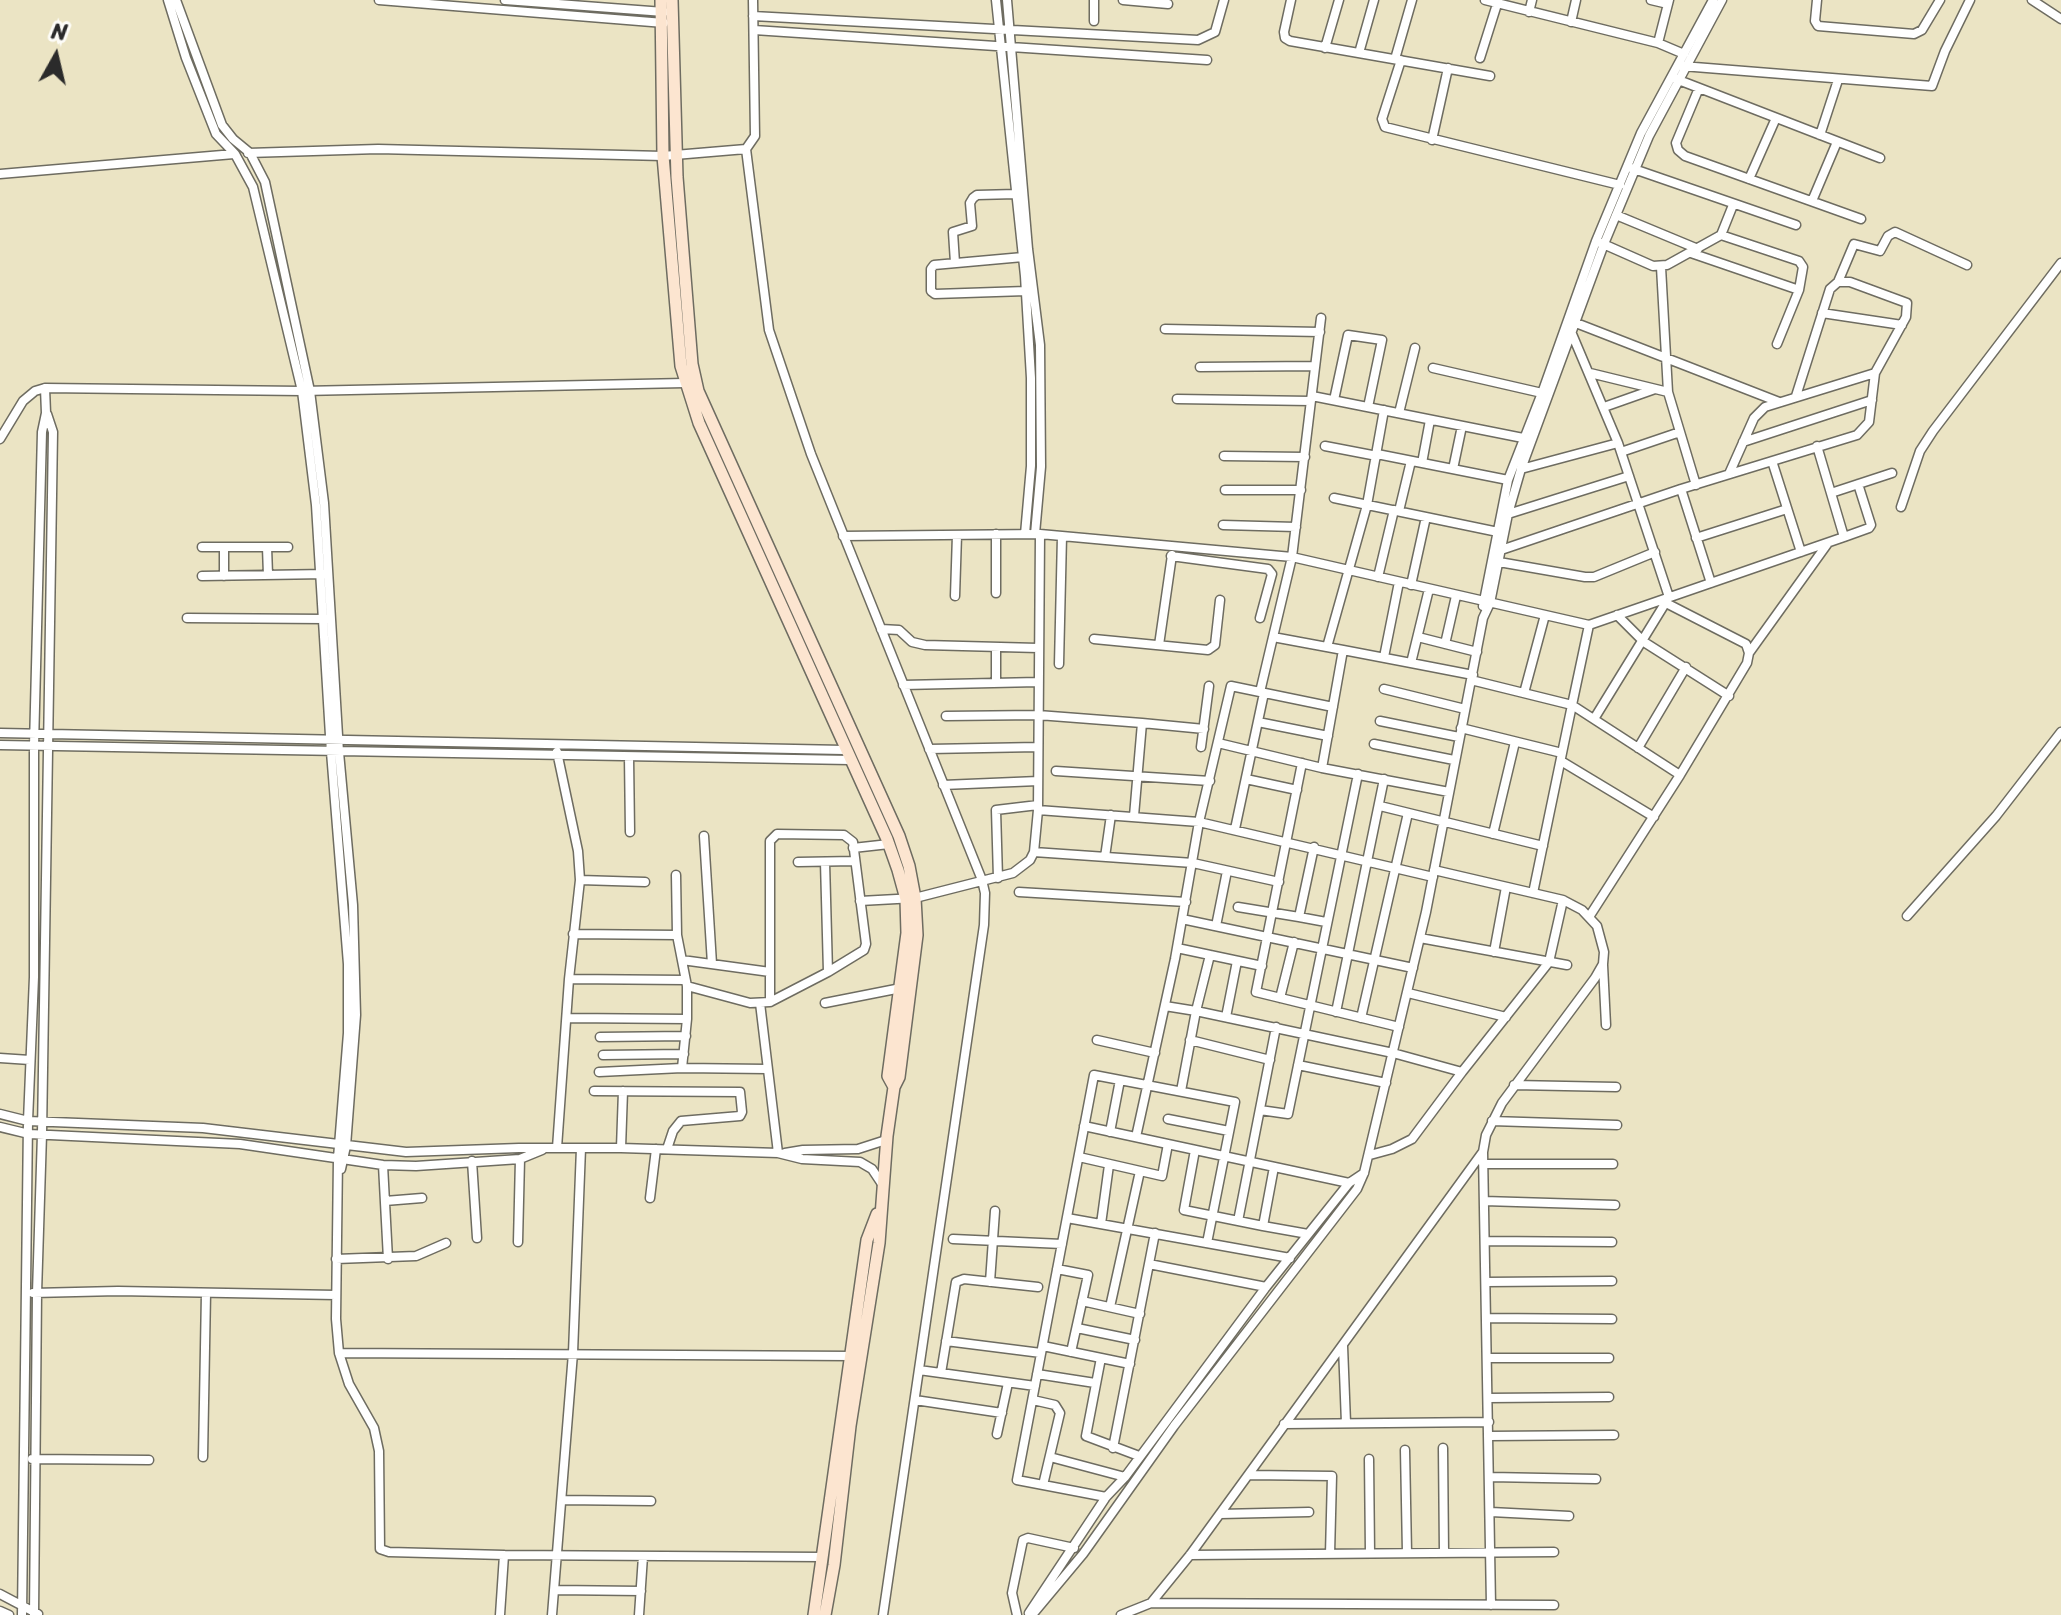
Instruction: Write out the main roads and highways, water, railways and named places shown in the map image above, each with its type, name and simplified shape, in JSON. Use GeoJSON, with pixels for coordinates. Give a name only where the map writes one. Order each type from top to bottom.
{"type":"FeatureCollection","features":[{"type":"Feature","properties":{"kind":"main road"},"geometry":{"type":"LineString","coordinates":[[667,12],[692,364],[698,391],[899,836],[909,866],[907,933],[888,1076],[894,1087]]}},
{"type":"Feature","properties":{"kind":"main road"},"geometry":{"type":"LineString","coordinates":[[667,12],[663,156],[685,383],[699,423],[889,844],[910,898],[917,935],[899,1077],[894,1087],[886,1140],[879,1243],[852,1411],[825,1615]]}},
{"type":"Feature","properties":{"kind":"main road"},"geometry":{"type":"LineString","coordinates":[[814,1615],[867,1240],[880,1206]]}}]}
